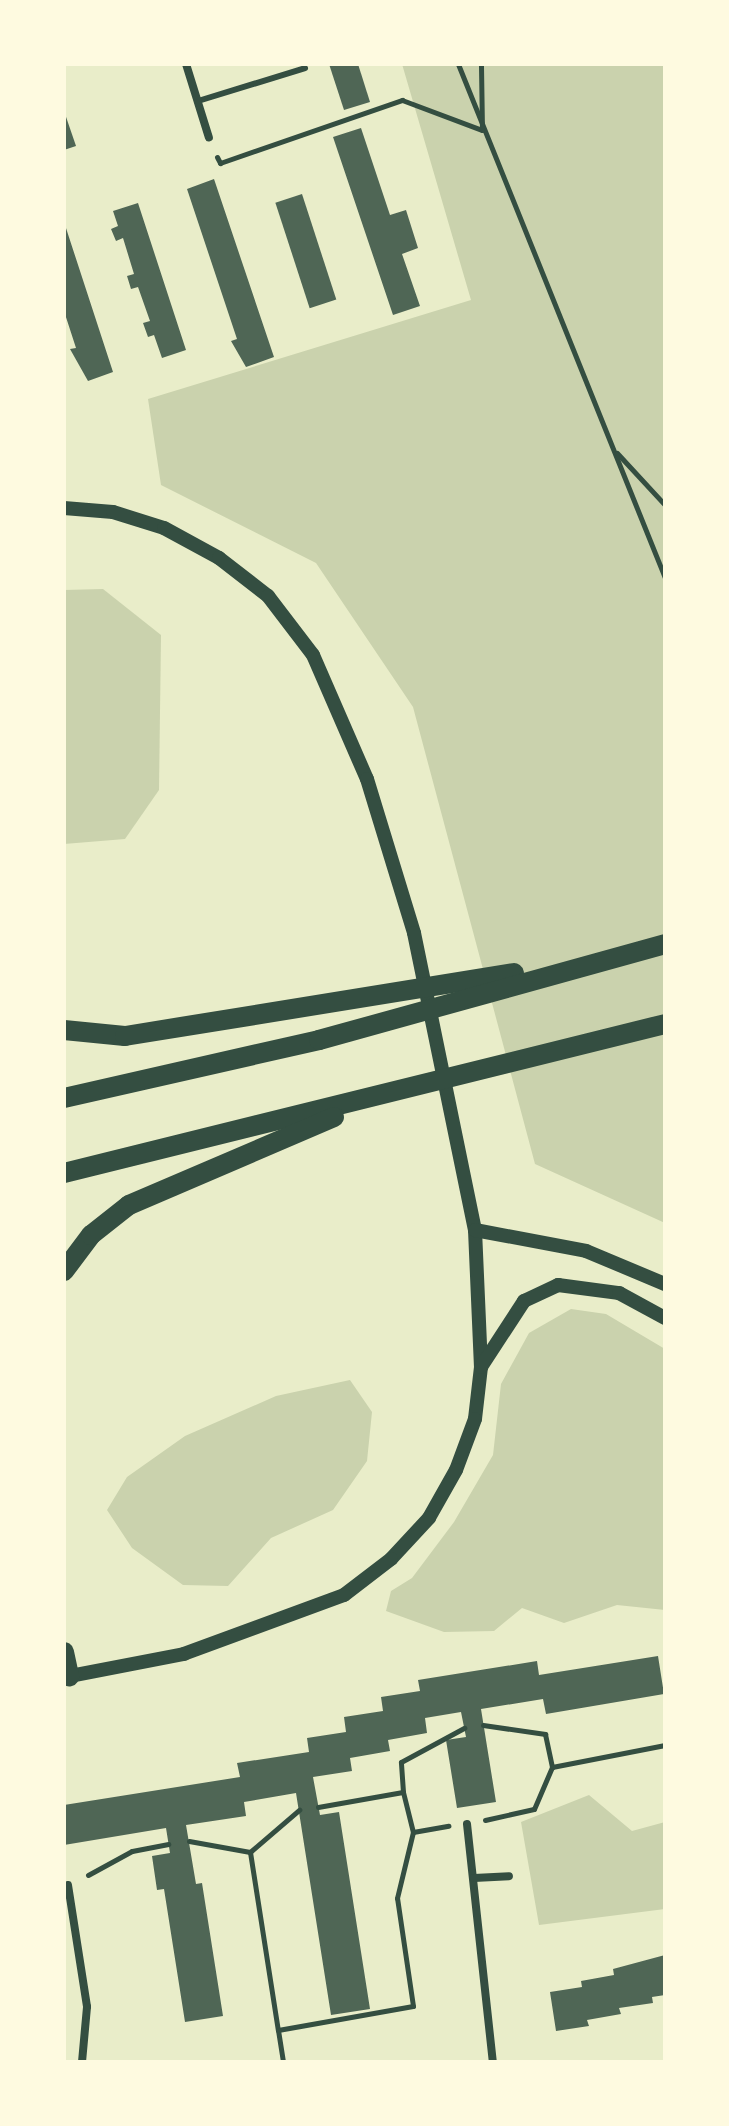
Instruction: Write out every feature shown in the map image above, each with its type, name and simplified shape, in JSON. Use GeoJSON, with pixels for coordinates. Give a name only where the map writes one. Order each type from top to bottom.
{"type":"FeatureCollection","features":[{"type":"Feature","properties":{"kind":"main road"},"geometry":{"type":"LineString","coordinates":[[64,1098],[319,1040],[665,944]]}},
{"type":"Feature","properties":{"kind":"main road"},"geometry":{"type":"LineString","coordinates":[[64,1030],[125,1036],[605,959]]}},
{"type":"Feature","properties":{"kind":"main road"},"geometry":{"type":"LineString","coordinates":[[64,1173],[333,1112],[421,1085],[665,1024]]}},
{"type":"Feature","properties":{"kind":"main road"},"geometry":{"type":"LineString","coordinates":[[64,1271],[91,1235],[129,1205],[333,1112]]}},
{"type":"Feature","properties":{"kind":"main road"},"geometry":{"type":"LineString","coordinates":[[64,1652],[66,1676]]}},
{"type":"Feature","properties":{"kind":"street"},"geometry":{"type":"LineString","coordinates":[[186,64],[209,138]]}},
{"type":"Feature","properties":{"kind":"street"},"geometry":{"type":"LineString","coordinates":[[64,508],[113,512],[164,528],[219,558],[268,596],[313,655],[367,779],[414,933],[475,1230],[481,1367],[475,1419],[456,1470],[429,1518],[391,1559],[344,1595],[184,1654],[66,1676]]}},
{"type":"Feature","properties":{"kind":"street"},"geometry":{"type":"LineString","coordinates":[[475,1230],[586,1251],[665,1284]]}},
{"type":"Feature","properties":{"kind":"street"},"geometry":{"type":"LineString","coordinates":[[481,1367],[524,1301],[558,1285],[619,1293],[665,1318]]}},
{"type":"Feature","properties":{"kind":"street"},"geometry":{"type":"LineString","coordinates":[[467,1824],[493,2062]]}},
{"type":"Feature","properties":{"kind":"street"},"geometry":{"type":"LineString","coordinates":[[474,1878],[509,1876]]}},
{"type":"Feature","properties":{"kind":"street"},"geometry":{"type":"LineString","coordinates":[[68,1885],[87,2007],[82,2062]]}},
{"type":"Feature","properties":{"kind":"lane"},"geometry":{"type":"LineString","coordinates":[[198,101],[305,68]]}},
{"type":"Feature","properties":{"kind":"path"},"geometry":{"type":"LineString","coordinates":[[458,64],[665,578]]}},
{"type":"Feature","properties":{"kind":"path"},"geometry":{"type":"LineString","coordinates":[[481,64],[482,130]]}},
{"type":"Feature","properties":{"kind":"path"},"geometry":{"type":"LineString","coordinates":[[209,138],[220,163],[402,100],[482,130]]}},
{"type":"Feature","properties":{"kind":"path"},"geometry":{"type":"LineString","coordinates":[[612,449],[665,505]]}},
{"type":"Feature","properties":{"kind":"path"},"geometry":{"type":"LineString","coordinates":[[413,1832],[534,1809],[552,1767],[545,1734],[483,1725]]}},
{"type":"Feature","properties":{"kind":"path"},"geometry":{"type":"LineString","coordinates":[[278,2030],[413,2006],[397,1898],[413,1832],[403,1792],[401,1762],[464,1728]]}},
{"type":"Feature","properties":{"kind":"path"},"geometry":{"type":"LineString","coordinates":[[552,1767],[665,1745]]}},
{"type":"Feature","properties":{"kind":"path"},"geometry":{"type":"LineString","coordinates":[[318,1807],[403,1792]]}},
{"type":"Feature","properties":{"kind":"path"},"geometry":{"type":"LineString","coordinates":[[250,1852],[299,1810]]}},
{"type":"Feature","properties":{"kind":"path"},"geometry":{"type":"LineString","coordinates":[[189,1841],[250,1852]]}},
{"type":"Feature","properties":{"kind":"path"},"geometry":{"type":"LineString","coordinates":[[68,1885],[132,1851],[168,1844]]}},
{"type":"Feature","properties":{"kind":"path"},"geometry":{"type":"LineString","coordinates":[[250,1852],[283,2062]]}},
{"type":"Feature","properties":{"kind":"green space"},"geometry":{"type":"Polygon","coordinates":[[[402,64],[665,64],[665,1223],[535,1164],[413,707],[316,563],[161,485],[148,399],[471,300],[402,64]]]}},
{"type":"Feature","properties":{"kind":"green space"},"geometry":{"type":"Polygon","coordinates":[[[103,589],[161,635],[159,790],[125,839],[64,844],[64,590],[103,589]]]}},
{"type":"Feature","properties":{"kind":"green space"},"geometry":{"type":"Polygon","coordinates":[[[571,1309],[606,1314],[665,1349],[665,1610],[617,1605],[564,1623],[522,1608],[494,1631],[444,1632],[386,1611],[391,1591],[412,1578],[454,1522],[493,1455],[501,1384],[529,1333],[571,1309]]]}},
{"type":"Feature","properties":{"kind":"green space"},"geometry":{"type":"Polygon","coordinates":[[[350,1380],[372,1412],[367,1461],[333,1510],[271,1538],[228,1586],[183,1585],[132,1548],[107,1510],[127,1477],[185,1436],[276,1396],[350,1380]]]}},
{"type":"Feature","properties":{"kind":"green space"},"geometry":{"type":"Polygon","coordinates":[[[589,1795],[632,1831],[665,1822],[665,1909],[539,1925],[521,1822],[589,1795]]]}},
{"type":"Feature","properties":{"kind":"building"},"geometry":{"type":"Polygon","coordinates":[[[329,64],[358,64],[370,102],[344,110],[329,64]]]}},
{"type":"Feature","properties":{"kind":"building"},"geometry":{"type":"Polygon","coordinates":[[[64,111],[76,146],[64,150],[64,111]]]}},
{"type":"Feature","properties":{"kind":"building"},"geometry":{"type":"Polygon","coordinates":[[[361,128],[390,215],[406,210],[418,248],[402,254],[420,306],[393,315],[333,137],[361,128]]]}},
{"type":"Feature","properties":{"kind":"building"},"geometry":{"type":"Polygon","coordinates":[[[214,179],[274,357],[246,367],[231,341],[237,339],[187,189],[214,179]]]}},
{"type":"Feature","properties":{"kind":"building"},"geometry":{"type":"Polygon","coordinates":[[[302,194],[336,300],[310,308],[275,203],[302,194]]]}},
{"type":"Feature","properties":{"kind":"building"},"geometry":{"type":"Polygon","coordinates":[[[138,203],[186,350],[162,358],[154,335],[148,337],[143,323],[150,321],[138,287],[131,289],[127,276],[134,274],[123,238],[116,241],[111,229],[118,226],[113,211],[138,203]]]}},
{"type":"Feature","properties":{"kind":"building"},"geometry":{"type":"Polygon","coordinates":[[[65,225],[113,372],[88,381],[70,349],[76,348],[64,311],[65,225]]]}},
{"type":"Feature","properties":{"kind":"building"},"geometry":{"type":"Polygon","coordinates":[[[658,1656],[664,1694],[546,1714],[543,1699],[481,1709],[496,1802],[457,1808],[446,1740],[466,1737],[461,1712],[425,1718],[427,1733],[388,1740],[390,1751],[350,1758],[352,1771],[313,1777],[320,1815],[339,1812],[370,2009],[331,2015],[296,1793],[244,1802],[246,1816],[186,1825],[196,1884],[202,1883],[223,2016],[185,2022],[164,1889],[157,1890],[152,1856],[170,1853],[166,1828],[64,1845],[64,1805],[240,1777],[237,1763],[309,1752],[307,1738],[346,1732],[344,1717],[383,1711],[381,1697],[420,1691],[418,1680],[537,1661],[539,1675],[658,1656]]]}},
{"type":"Feature","properties":{"kind":"building"},"geometry":{"type":"Polygon","coordinates":[[[665,1955],[665,1995],[652,1997],[653,2003],[619,2008],[621,2014],[587,2020],[589,2026],[556,2031],[550,1992],[582,1987],[581,1981],[614,1975],[613,1969],[665,1955]]]}}]}
